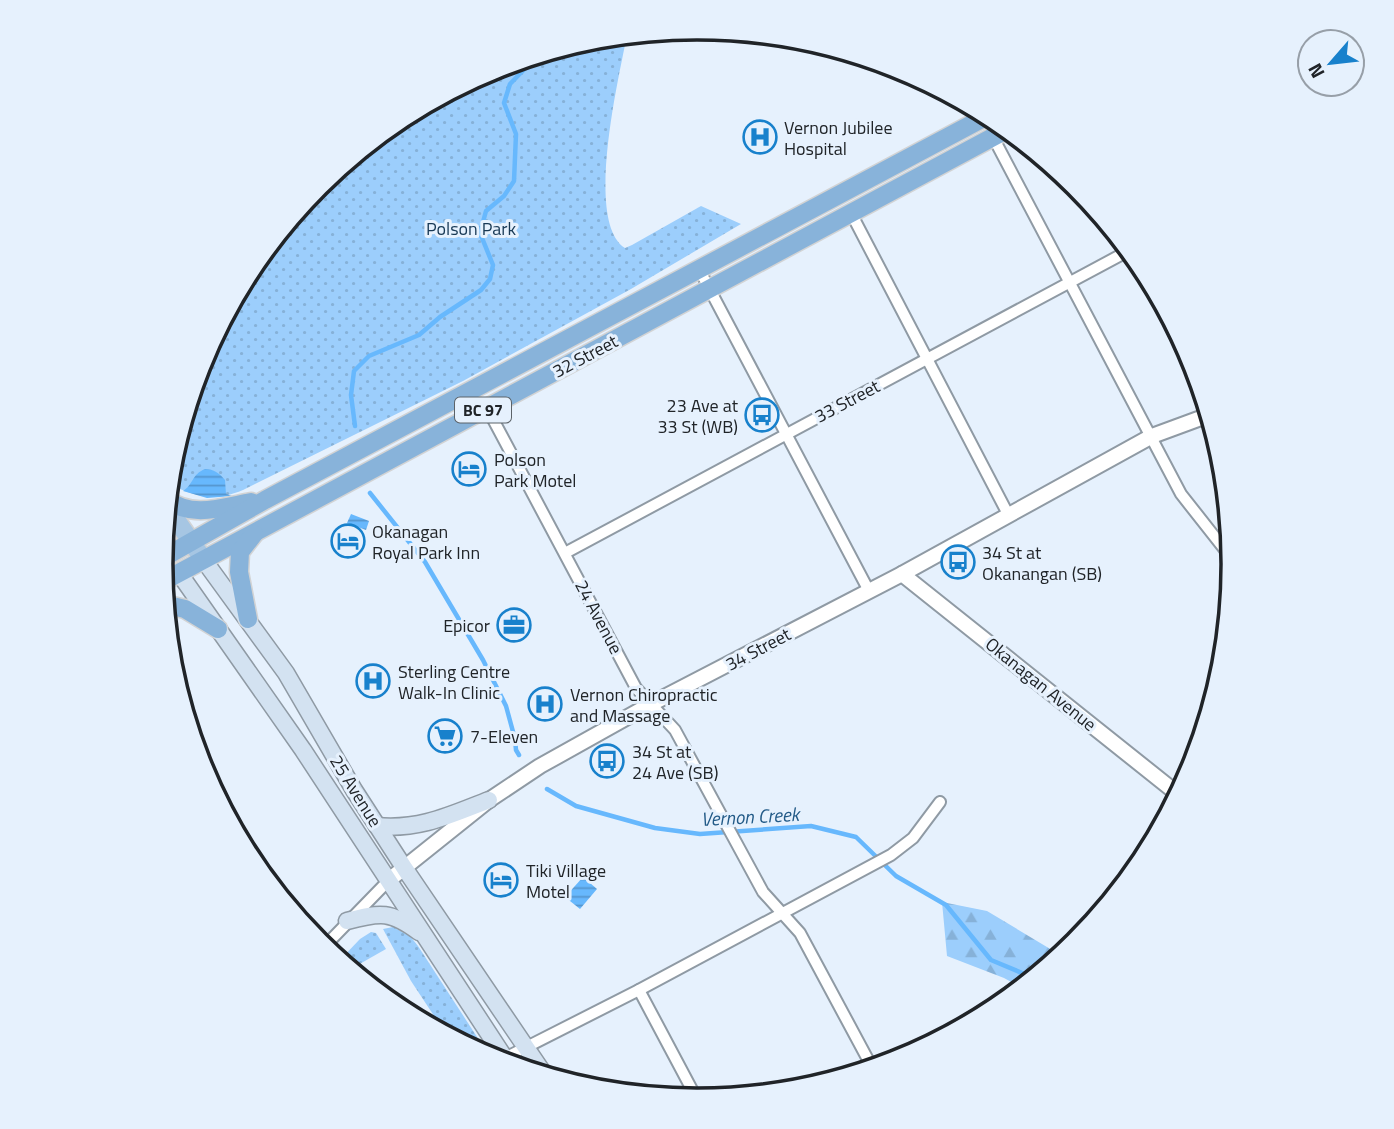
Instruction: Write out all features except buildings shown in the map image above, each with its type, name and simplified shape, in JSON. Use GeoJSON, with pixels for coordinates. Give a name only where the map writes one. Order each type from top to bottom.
{"type":"FeatureCollection","features":[{"type":"Feature","properties":{"kind":"highway","name":"32 Street"},"geometry":{"type":"LineString","coordinates":[[173,550],[977,122]]}},
{"type":"Feature","properties":{"kind":"highway","name":"32 Street"},"geometry":{"type":"LineString","coordinates":[[173,576],[996,135]]}},
{"type":"Feature","properties":{"kind":"highway"},"geometry":{"type":"LineString","coordinates":[[176,507],[209,511],[265,500]]}},
{"type":"Feature","properties":{"kind":"highway"},"geometry":{"type":"LineString","coordinates":[[248,619],[241,589],[240,552],[255,532]]}},
{"type":"Feature","properties":{"kind":"highway"},"geometry":{"type":"LineString","coordinates":[[175,607],[185,609],[218,629]]}},
{"type":"Feature","properties":{"kind":"main road","name":"25 Avenue"},"geometry":{"type":"LineString","coordinates":[[175,518],[286,673],[377,826],[538,1064]]}},
{"type":"Feature","properties":{"kind":"main road","name":"25 Avenue"},"geometry":{"type":"LineString","coordinates":[[173,566],[303,750],[501,1051]]}},
{"type":"Feature","properties":{"kind":"main road"},"geometry":{"type":"LineString","coordinates":[[377,826],[400,828],[441,819],[489,800]]}},
{"type":"Feature","properties":{"kind":"main road"},"geometry":{"type":"LineString","coordinates":[[347,921],[382,915],[399,918],[426,938]]}},
{"type":"Feature","properties":{"kind":"street"},"geometry":{"type":"LineString","coordinates":[[1003,140],[1069,283],[1181,494],[1220,544]]}},
{"type":"Feature","properties":{"kind":"street"},"geometry":{"type":"LineString","coordinates":[[850,213],[1009,516]]}},
{"type":"Feature","properties":{"kind":"street","name":"33 Street"},"geometry":{"type":"LineString","coordinates":[[565,552],[1120,255]]}},
{"type":"Feature","properties":{"kind":"street"},"geometry":{"type":"LineString","coordinates":[[699,269],[869,591]]}},
{"type":"Feature","properties":{"kind":"street","name":"24 Avenue"},"geometry":{"type":"LineString","coordinates":[[486,408],[636,688],[675,730],[764,892],[800,933],[868,1060]]}},
{"type":"Feature","properties":{"kind":"street","name":"34 Street"},"geometry":{"type":"LineString","coordinates":[[331,939],[389,880],[523,776],[652,704],[902,574],[1152,436],[1200,418]]}},
{"type":"Feature","properties":{"kind":"street","name":"Okanagan Avenue"},"geometry":{"type":"LineString","coordinates":[[902,574],[1171,787]]}},
{"type":"Feature","properties":{"kind":"street"},"geometry":{"type":"LineString","coordinates":[[515,1056],[527,1047],[891,855],[913,838],[940,802]]}},
{"type":"Feature","properties":{"kind":"street"},"geometry":{"type":"LineString","coordinates":[[639,990],[692,1089]]}},
{"type":"Feature","properties":{"kind":"green space","name":"Polson Park"},"geometry":{"type":"Polygon","coordinates":[[[625,46],[608,148],[607,210],[613,233],[625,248],[701,206],[741,224],[631,289],[463,381],[243,490],[214,497],[178,488],[191,429],[213,364],[227,333],[261,273],[281,245],[326,194],[378,149],[435,110],[465,94],[528,68],[561,58],[625,46]]]}},
{"type":"Feature","properties":{"kind":"green space"},"geometry":{"type":"Polygon","coordinates":[[[942,902],[987,911],[1052,950],[1012,983],[947,956],[942,902]]]}},
{"type":"Feature","properties":{"kind":"green space"},"geometry":{"type":"Polygon","coordinates":[[[393,927],[410,936],[480,1042],[437,1020],[411,981],[383,929],[393,927]]]}},
{"type":"Feature","properties":{"kind":"green space"},"geometry":{"type":"Polygon","coordinates":[[[371,932],[376,933],[386,949],[358,965],[346,954],[371,932]]]}},
{"type":"Feature","properties":{"kind":"shaded area"},"geometry":{"type":"Polygon","coordinates":[[[205,469],[221,475],[225,480],[226,494],[232,496],[207,498],[183,491],[197,474],[205,469]]]}},
{"type":"Feature","properties":{"kind":"shaded area"},"geometry":{"type":"Polygon","coordinates":[[[351,514],[369,521],[366,530],[347,523],[351,514]]]}},
{"type":"Feature","properties":{"kind":"shaded area"},"geometry":{"type":"Polygon","coordinates":[[[583,877],[597,889],[580,909],[565,897],[583,877]]]}},
{"type":"Feature","properties":{"kind":"waterway","name":"Vernon Creek"},"geometry":{"type":"LineString","coordinates":[[355,426],[351,395],[354,371],[369,356],[419,335],[440,317],[481,290],[490,279],[493,265],[480,233],[486,211],[504,196],[514,181],[516,134],[504,103],[510,84],[524,70]]}},
{"type":"Feature","properties":{"kind":"waterway","name":"Vernon Creek"},"geometry":{"type":"LineString","coordinates":[[370,493],[425,562],[483,660],[506,706],[519,755]]}},
{"type":"Feature","properties":{"kind":"waterway","name":"Vernon Creek"},"geometry":{"type":"LineString","coordinates":[[547,789],[576,806],[655,828],[700,834],[811,826],[856,837],[896,876],[946,905],[991,960],[1024,974]]}},
{"type":"Feature","properties":{"kind":"place","name":"Vernon Jubilee Hospital"},"geometry":{"type":"Point","coordinates":[760,137]}},
{"type":"Feature","properties":{"kind":"place","name":"23 Ave at 33 St (WB)"},"geometry":{"type":"Point","coordinates":[762,415]}},
{"type":"Feature","properties":{"kind":"place","name":"Polson Park Motel"},"geometry":{"type":"Point","coordinates":[469,469]}},
{"type":"Feature","properties":{"kind":"place","name":"Okanagan Royal Park Inn"},"geometry":{"type":"Point","coordinates":[348,541]}},
{"type":"Feature","properties":{"kind":"place","name":"34 St at Okanangan (SB)"},"geometry":{"type":"Point","coordinates":[958,562]}},
{"type":"Feature","properties":{"kind":"place","name":"Epicor"},"geometry":{"type":"Point","coordinates":[514,625]}},
{"type":"Feature","properties":{"kind":"place","name":"Sterling Centre Walk-In Clinic"},"geometry":{"type":"Point","coordinates":[373,681]}},
{"type":"Feature","properties":{"kind":"place","name":"Vernon Chiropractic and Massage"},"geometry":{"type":"Point","coordinates":[545,704]}},
{"type":"Feature","properties":{"kind":"place","name":"7-Eleven"},"geometry":{"type":"Point","coordinates":[445,736]}},
{"type":"Feature","properties":{"kind":"place","name":"34 St at 24 Ave (SB)"},"geometry":{"type":"Point","coordinates":[607,761]}},
{"type":"Feature","properties":{"kind":"place","name":"Tiki Village Motel"},"geometry":{"type":"Point","coordinates":[501,880]}}]}
